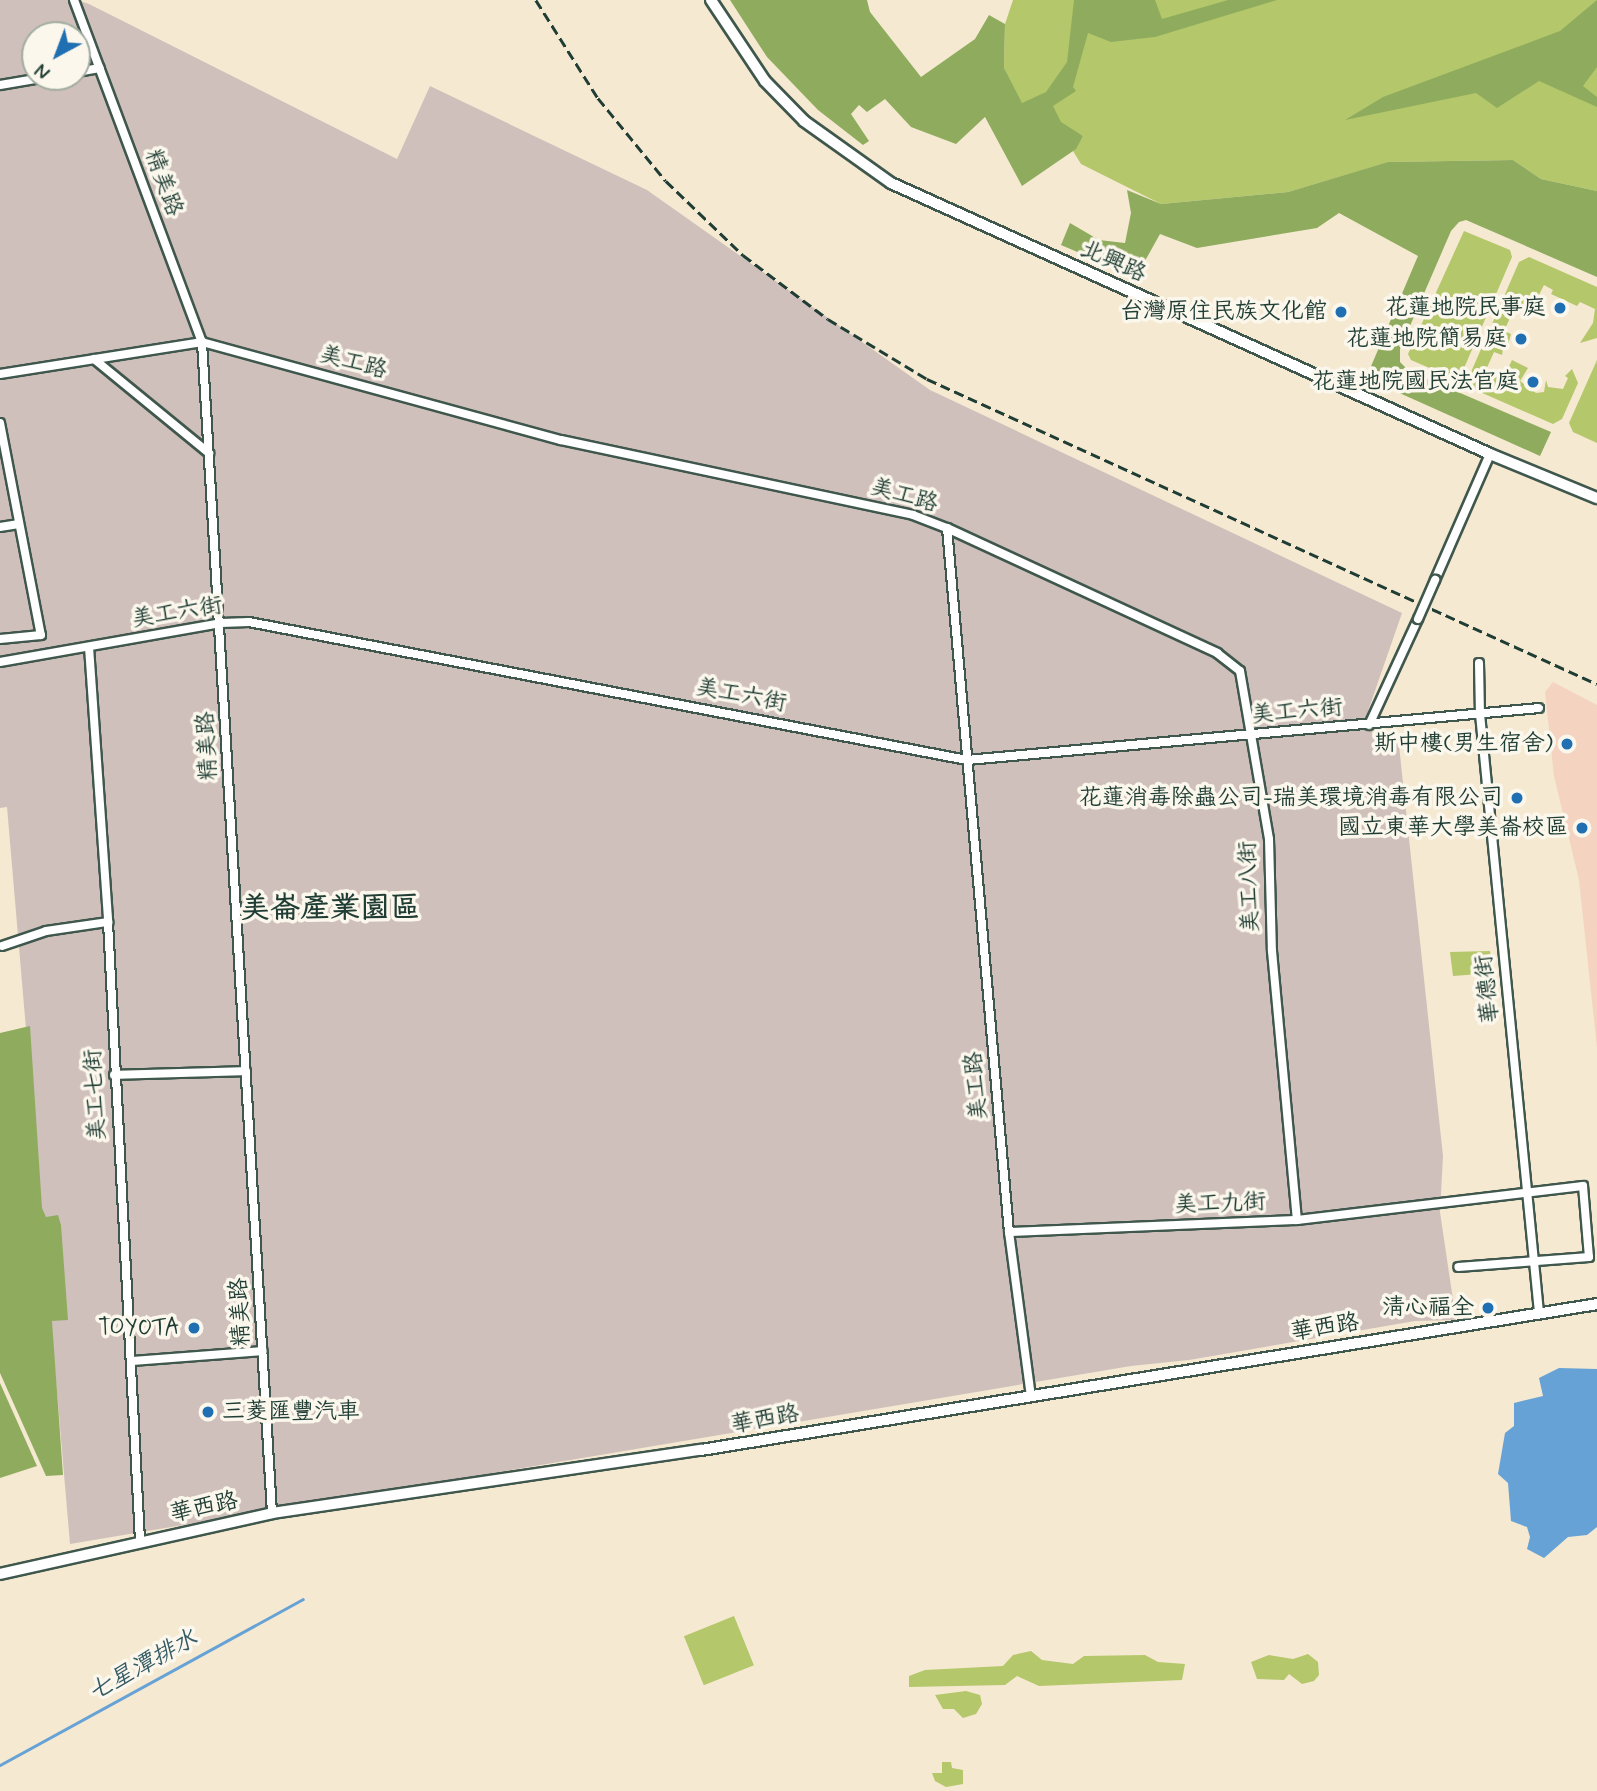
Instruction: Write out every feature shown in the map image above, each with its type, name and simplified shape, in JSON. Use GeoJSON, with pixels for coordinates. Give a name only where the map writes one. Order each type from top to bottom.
{"type":"FeatureCollection","features":[{"type":"Feature","properties":{"kind":"street","name":"精美路"},"geometry":{"type":"LineString","coordinates":[[74,0],[202,342],[221,623],[272,1513]]}},
{"type":"Feature","properties":{"kind":"street","name":"北興路"},"geometry":{"type":"LineString","coordinates":[[711,0],[765,81],[804,121],[891,183],[1490,454],[1597,498]]}},
{"type":"Feature","properties":{"kind":"street"},"geometry":{"type":"LineString","coordinates":[[91,70],[100,68]]}},
{"type":"Feature","properties":{"kind":"street"},"geometry":{"type":"LineString","coordinates":[[0,85],[21,81]]}},
{"type":"Feature","properties":{"kind":"street","name":"美工路"},"geometry":{"type":"LineString","coordinates":[[0,374],[202,342],[561,440],[901,512],[947,528],[1009,1232],[1031,1396]]}},
{"type":"Feature","properties":{"kind":"street"},"geometry":{"type":"LineString","coordinates":[[94,359],[209,453]]}},
{"type":"Feature","properties":{"kind":"street"},"geometry":{"type":"LineString","coordinates":[[0,423],[41,635],[0,639]]}},
{"type":"Feature","properties":{"kind":"street"},"geometry":{"type":"LineString","coordinates":[[1369,725],[1490,454]]}},
{"type":"Feature","properties":{"kind":"street"},"geometry":{"type":"LineString","coordinates":[[0,527],[19,524]]}},
{"type":"Feature","properties":{"kind":"street","name":"美工八街"},"geometry":{"type":"LineString","coordinates":[[947,528],[1217,653],[1240,671],[1269,839],[1272,951],[1297,1220]]}},
{"type":"Feature","properties":{"kind":"street","name":"美工六街"},"geometry":{"type":"LineString","coordinates":[[0,662],[221,623],[249,622],[967,760],[1539,708]]}},
{"type":"Feature","properties":{"kind":"street","name":"美工七街"},"geometry":{"type":"LineString","coordinates":[[89,647],[108,922],[114,1075],[133,1361],[140,1541]]}},
{"type":"Feature","properties":{"kind":"street","name":"華德街"},"geometry":{"type":"LineString","coordinates":[[1479,663],[1480,714],[1539,1312]]}},
{"type":"Feature","properties":{"kind":"street"},"geometry":{"type":"LineString","coordinates":[[2,946],[46,931],[108,922]]}},
{"type":"Feature","properties":{"kind":"street"},"geometry":{"type":"LineString","coordinates":[[114,1075],[246,1071]]}},
{"type":"Feature","properties":{"kind":"street","name":"美工九街"},"geometry":{"type":"LineString","coordinates":[[1009,1232],[1297,1220],[1583,1186],[1589,1257],[1534,1262]]}},
{"type":"Feature","properties":{"kind":"street"},"geometry":{"type":"LineString","coordinates":[[1458,1267],[1534,1262]]}},
{"type":"Feature","properties":{"kind":"street","name":"華西路"},"geometry":{"type":"LineString","coordinates":[[0,1574],[272,1513],[701,1450],[1597,1304]]}},
{"type":"Feature","properties":{"kind":"street"},"geometry":{"type":"LineString","coordinates":[[133,1361],[263,1351]]}},
{"type":"Feature","properties":{"kind":"shaded area","name":"美崙產業園區"},"geometry":{"type":"Polygon","coordinates":[[[0,0],[77,0],[89,4],[397,159],[430,86],[647,190],[930,390],[1402,613],[1368,711],[1373,738],[1398,736],[1443,1156],[1440,1212],[1456,1320],[1415,1321],[1189,1360],[1131,1366],[70,1544],[7,807],[0,808],[0,0]]]}},
{"type":"Feature","properties":{"kind":"shaded area","name":"國立東華大學美崙校區"},"geometry":{"type":"Polygon","coordinates":[[[1553,682],[1597,705],[1597,1048],[1579,880],[1554,776],[1545,692],[1553,682]]]}},
{"type":"Feature","properties":{"kind":"green space"},"geometry":{"type":"Polygon","coordinates":[[[730,0],[867,0],[870,12],[921,77],[975,39],[989,15],[1005,24],[1004,68],[1022,103],[1046,92],[1067,62],[1074,0],[1155,0],[1162,19],[1228,0],[1277,0],[1155,37],[1111,42],[1088,33],[1073,87],[1076,91],[1053,106],[1061,122],[1083,136],[1076,149],[1022,186],[985,117],[956,144],[911,127],[885,99],[867,112],[859,105],[851,114],[869,141],[863,145],[818,110],[767,57],[730,0]]]}},
{"type":"Feature","properties":{"kind":"green space"},"geometry":{"type":"Polygon","coordinates":[[[1013,0],[1597,0],[1597,191],[1541,179],[1513,160],[1389,162],[1288,192],[1161,204],[1081,164],[1073,151],[1083,136],[1022,103],[1014,94],[1004,68],[1005,24],[1013,0]]]}},
{"type":"Feature","properties":{"kind":"green space"},"geometry":{"type":"Polygon","coordinates":[[[1597,0],[1597,67],[1583,86],[1597,97],[1597,107],[1539,81],[1497,108],[1476,93],[1345,120],[1383,97],[1560,31],[1597,0]]]}},
{"type":"Feature","properties":{"kind":"green space"},"geometry":{"type":"Polygon","coordinates":[[[1513,160],[1541,179],[1597,191],[1597,277],[1466,220],[1459,222],[1451,231],[1400,349],[1400,362],[1409,371],[1551,432],[1540,456],[1366,378],[1418,256],[1339,213],[1317,228],[1197,248],[1160,234],[1136,277],[1061,245],[1070,223],[1099,240],[1125,243],[1131,213],[1127,190],[1161,204],[1288,192],[1388,162],[1513,160]]]}},
{"type":"Feature","properties":{"kind":"green space"},"geometry":{"type":"Polygon","coordinates":[[[1464,231],[1510,250],[1512,257],[1461,375],[1455,379],[1411,360],[1408,354],[1464,231]]]}},
{"type":"Feature","properties":{"kind":"green space"},"geometry":{"type":"Polygon","coordinates":[[[1529,257],[1597,287],[1597,338],[1580,343],[1593,323],[1595,309],[1580,302],[1577,306],[1551,294],[1553,290],[1544,285],[1533,307],[1515,307],[1504,331],[1511,334],[1507,349],[1503,348],[1502,355],[1494,352],[1485,372],[1503,380],[1512,360],[1528,368],[1520,381],[1536,393],[1544,392],[1546,380],[1548,387],[1563,389],[1568,378],[1565,376],[1572,369],[1578,383],[1562,419],[1553,424],[1471,388],[1468,379],[1519,262],[1529,257]]]}},
{"type":"Feature","properties":{"kind":"green space"},"geometry":{"type":"Polygon","coordinates":[[[1597,360],[1597,443],[1573,432],[1569,423],[1597,360]]]}},
{"type":"Feature","properties":{"kind":"green space"},"geometry":{"type":"Polygon","coordinates":[[[1490,951],[1493,973],[1453,976],[1450,952],[1490,951]]]}},
{"type":"Feature","properties":{"kind":"green space"},"geometry":{"type":"Polygon","coordinates":[[[30,1026],[42,1208],[46,1217],[58,1215],[61,1225],[68,1320],[52,1321],[63,1475],[46,1476],[0,1373],[0,1033],[30,1026]]]}},
{"type":"Feature","properties":{"kind":"green space"},"geometry":{"type":"Polygon","coordinates":[[[0,1383],[37,1466],[0,1478],[0,1383]]]}},
{"type":"Feature","properties":{"kind":"green space"},"geometry":{"type":"Polygon","coordinates":[[[734,1616],[754,1665],[704,1685],[684,1636],[734,1616]]]}},
{"type":"Feature","properties":{"kind":"green space"},"geometry":{"type":"Polygon","coordinates":[[[1031,1651],[1042,1660],[1073,1664],[1084,1656],[1145,1655],[1158,1662],[1185,1664],[1182,1680],[1039,1686],[1017,1676],[1005,1685],[909,1687],[909,1676],[925,1670],[1003,1666],[1013,1655],[1031,1651]]]}},
{"type":"Feature","properties":{"kind":"green space"},"geometry":{"type":"Polygon","coordinates":[[[1308,1654],[1318,1662],[1319,1675],[1314,1681],[1302,1684],[1289,1674],[1284,1680],[1257,1679],[1251,1662],[1269,1655],[1293,1659],[1308,1654]]]}},
{"type":"Feature","properties":{"kind":"green space"},"geometry":{"type":"Polygon","coordinates":[[[966,1691],[980,1695],[982,1704],[976,1714],[963,1718],[954,1709],[943,1709],[935,1695],[966,1691]]]}},
{"type":"Feature","properties":{"kind":"green space"},"geometry":{"type":"Polygon","coordinates":[[[942,1762],[951,1762],[952,1768],[963,1770],[963,1784],[946,1787],[935,1781],[932,1773],[942,1773],[942,1762]]]}},
{"type":"Feature","properties":{"kind":"water"},"geometry":{"type":"Polygon","coordinates":[[[1559,1368],[1597,1369],[1597,1527],[1587,1535],[1568,1537],[1544,1558],[1527,1549],[1530,1537],[1527,1527],[1511,1521],[1508,1483],[1498,1474],[1505,1433],[1514,1426],[1514,1403],[1543,1396],[1539,1378],[1559,1368]]]}},
{"type":"Feature","properties":{"kind":"waterway","name":"七星潭排水"},"geometry":{"type":"LineString","coordinates":[[0,1765],[303,1599]]}},
{"type":"Feature","properties":{"kind":"railway"},"geometry":{"type":"LineString","coordinates":[[536,0],[598,98],[666,181],[743,255],[828,319],[927,379],[1597,684]]}},
{"type":"Feature","properties":{"kind":"place","name":"花蓮地院民事庭"},"geometry":{"type":"Point","coordinates":[1560,308]}},
{"type":"Feature","properties":{"kind":"place","name":"台灣原住民族文化館"},"geometry":{"type":"Point","coordinates":[1341,312]}},
{"type":"Feature","properties":{"kind":"place","name":"花蓮地院簡易庭"},"geometry":{"type":"Point","coordinates":[1521,339]}},
{"type":"Feature","properties":{"kind":"place","name":"花蓮地院國民法官庭"},"geometry":{"type":"Point","coordinates":[1533,382]}},
{"type":"Feature","properties":{"kind":"place","name":"斯中樓(男生宿舍)"},"geometry":{"type":"Point","coordinates":[1567,744]}},
{"type":"Feature","properties":{"kind":"place","name":"花蓮消毒除蟲公司-瑞美環境消毒有限公司"},"geometry":{"type":"Point","coordinates":[1517,798]}},
{"type":"Feature","properties":{"kind":"place","name":"國立東華大學美崙校區"},"geometry":{"type":"Point","coordinates":[1582,828]}},
{"type":"Feature","properties":{"kind":"place","name":"清心福全"},"geometry":{"type":"Point","coordinates":[1488,1308]}},
{"type":"Feature","properties":{"kind":"place","name":"TOYOTA"},"geometry":{"type":"Point","coordinates":[194,1328]}},
{"type":"Feature","properties":{"kind":"place","name":"三菱匯豐汽車"},"geometry":{"type":"Point","coordinates":[208,1412]}},
{"type":"Feature","properties":{"kind":"district","name":"美崙產業園區"},"geometry":{"type":"Point","coordinates":[330,909]}}]}
